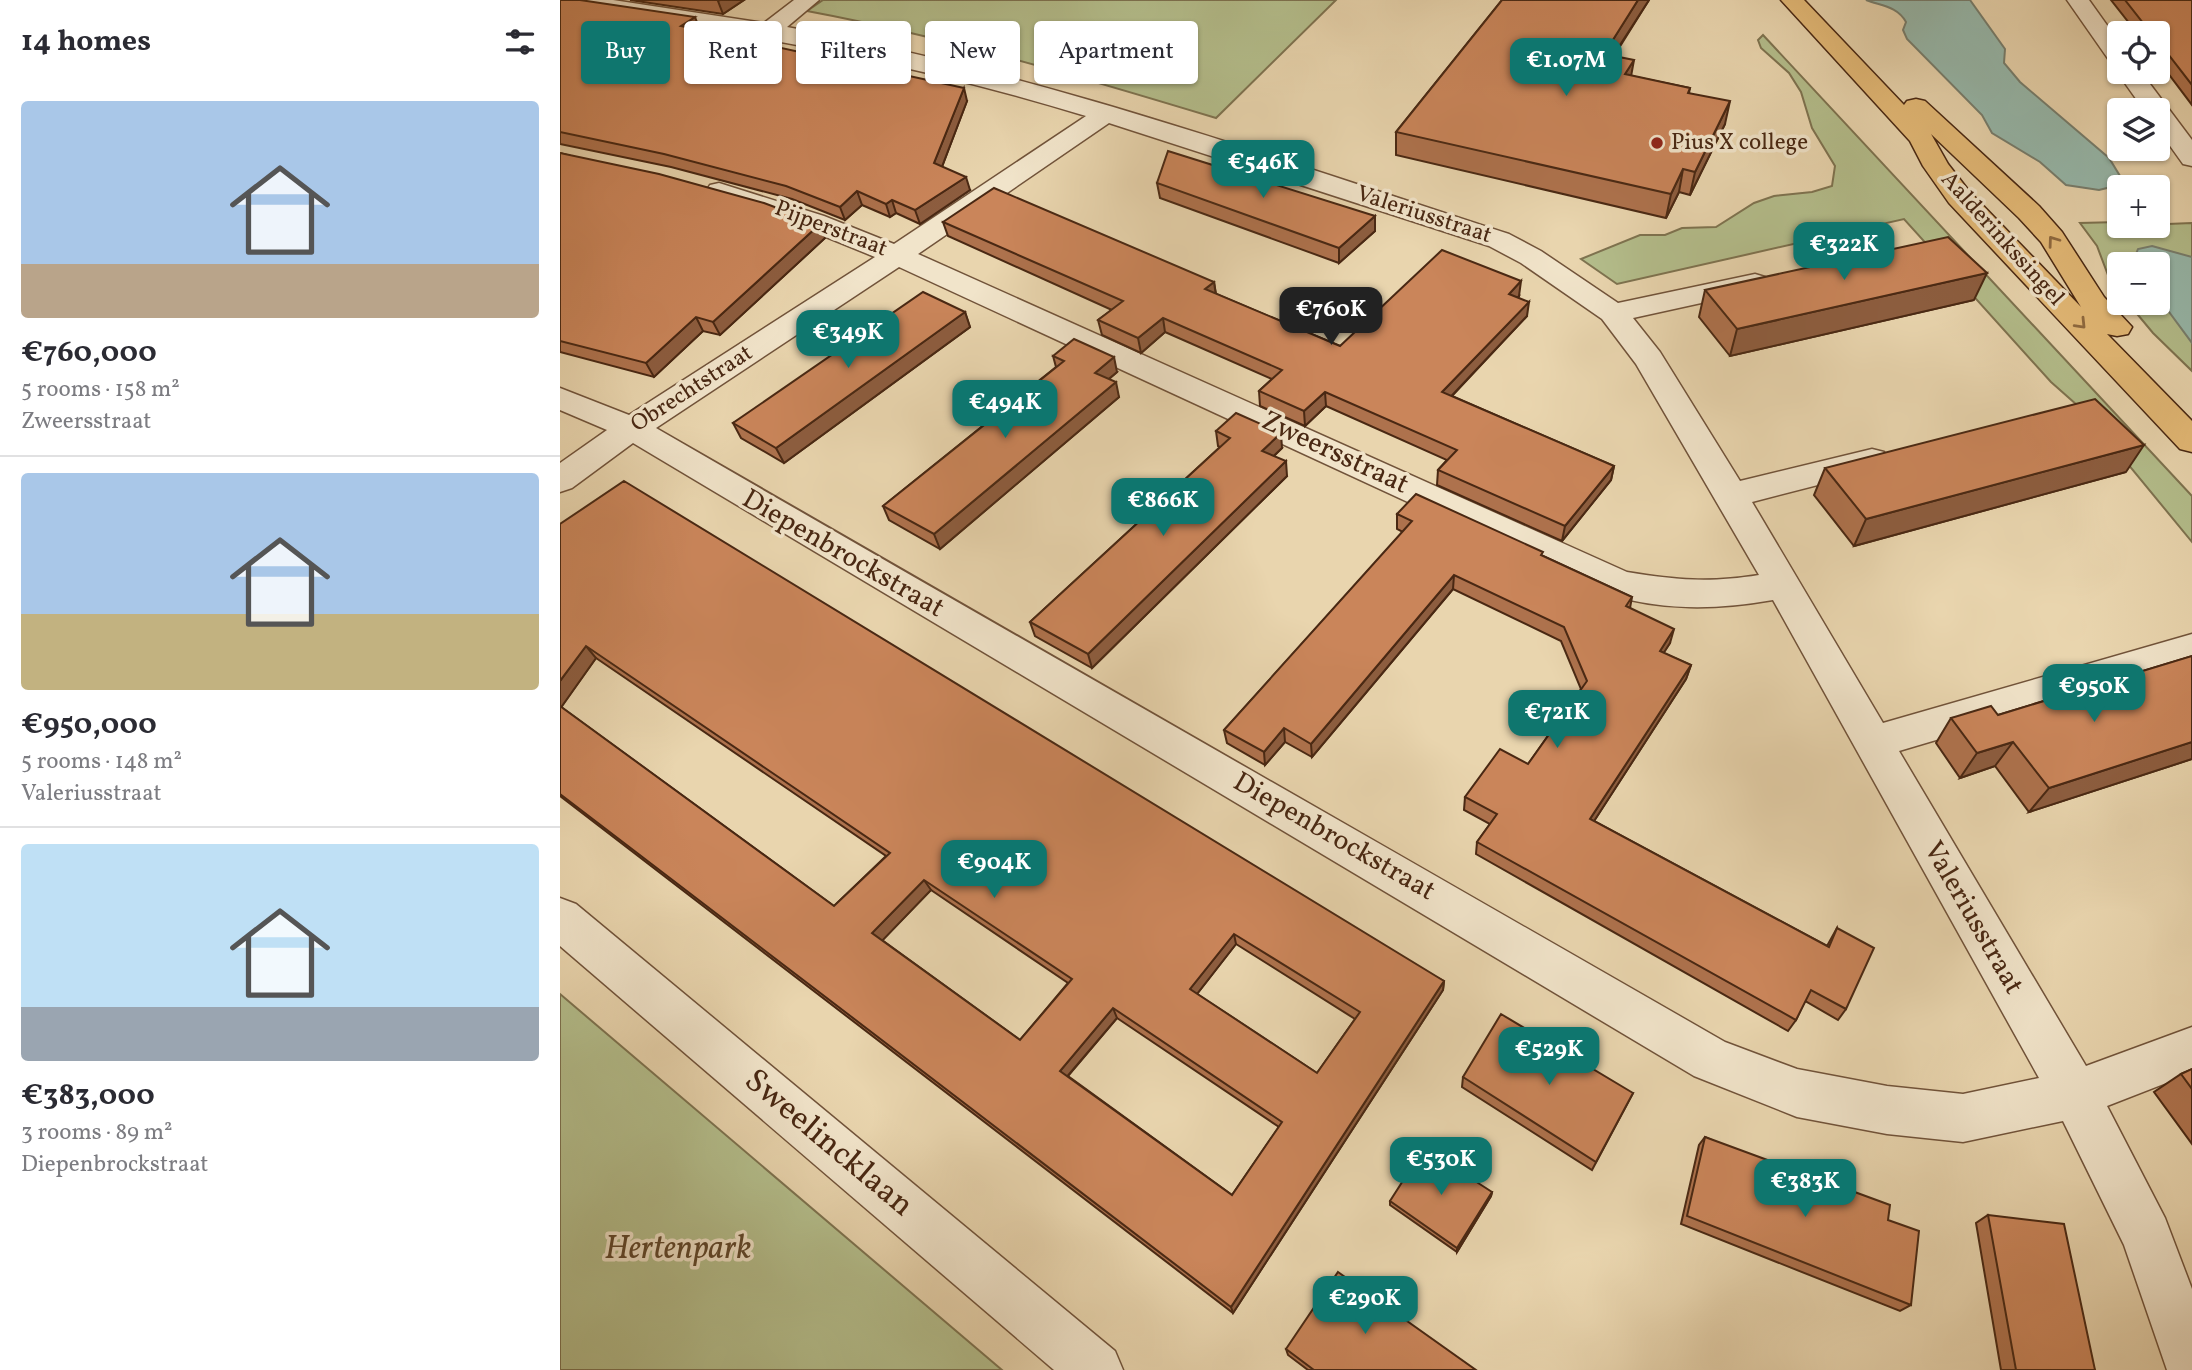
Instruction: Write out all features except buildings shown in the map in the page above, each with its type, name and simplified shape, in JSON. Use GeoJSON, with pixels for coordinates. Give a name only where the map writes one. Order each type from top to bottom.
{"type":"FeatureCollection","features":[{"type":"Feature","properties":{"kind":"main road","name":"Aalderinkssingel"},"geometry":{"type":"LineString","coordinates":[[1792,0],[1921,138],[1936,166],[1959,197],[2192,441]]}},
{"type":"Feature","properties":{"kind":"main road","name":"Aalderinkssingel"},"geometry":{"type":"LineString","coordinates":[[1822,0],[1870,63],[2029,212],[2053,238],[2093,303],[2183,395]]}},
{"type":"Feature","properties":{"kind":"street","name":"Valeriusstraat"},"geometry":{"type":"LineString","coordinates":[[565,0],[703,21]]}},
{"type":"Feature","properties":{"kind":"street"},"geometry":{"type":"LineString","coordinates":[[781,21],[808,0]]}},
{"type":"Feature","properties":{"kind":"street"},"geometry":{"type":"LineString","coordinates":[[2078,0],[2107,41]]}},
{"type":"Feature","properties":{"kind":"street","name":"Valeriusstraat"},"geometry":{"type":"LineString","coordinates":[[782,34],[968,76],[1105,114],[1499,240],[1531,257],[1613,313],[1649,359],[1731,495],[2075,1094],[2147,1236],[2192,1365]]}},
{"type":"Feature","properties":{"kind":"street","name":"Obrechtstraat"},"geometry":{"type":"LineString","coordinates":[[560,480],[632,428],[899,254],[1105,114]]}},
{"type":"Feature","properties":{"kind":"street"},"geometry":{"type":"LineString","coordinates":[[2170,128],[2192,158]]}},
{"type":"Feature","properties":{"kind":"street","name":"Pijperstraat"},"geometry":{"type":"LineString","coordinates":[[695,184],[781,208],[899,254]]}},
{"type":"Feature","properties":{"kind":"street","name":"Zweersstraat"},"geometry":{"type":"LineString","coordinates":[[899,254],[1084,342],[1620,584],[1680,596],[1728,594],[1784,585]]}},
{"type":"Feature","properties":{"kind":"street"},"geometry":{"type":"LineString","coordinates":[[1613,313],[1781,277]]}},
{"type":"Feature","properties":{"kind":"street","name":"Diepenbrockstraat"},"geometry":{"type":"LineString","coordinates":[[560,398],[632,428],[1711,1060],[1797,1093],[1887,1110],[1963,1118],[2075,1094]]}},
{"type":"Feature","properties":{"kind":"street"},"geometry":{"type":"LineString","coordinates":[[1731,495],[1897,453]]}},
{"type":"Feature","properties":{"kind":"street"},"geometry":{"type":"LineString","coordinates":[[1872,743],[2192,649]]}},
{"type":"Feature","properties":{"kind":"street","name":"Sweelincklaan"},"geometry":{"type":"LineString","coordinates":[[560,918],[1096,1370]]}},
{"type":"Feature","properties":{"kind":"street"},"geometry":{"type":"LineString","coordinates":[[2075,1094],[2192,1050]]}},
{"type":"Feature","properties":{"kind":"green space"},"geometry":{"type":"Polygon","coordinates":[[[823,0],[1336,0],[1216,118],[1101,84],[1198,84],[1198,21],[1034,21],[1034,65],[1020,61],[1020,21],[925,21],[925,36],[911,33],[911,21],[859,21],[807,11],[823,0]]]}},
{"type":"Feature","properties":{"kind":"green space"},"geometry":{"type":"Polygon","coordinates":[[[1763,35],[2192,496],[2192,542],[2086,413],[2051,382],[1904,219],[1617,284],[1581,259],[1640,235],[1665,235],[1682,228],[1716,227],[1754,203],[1774,196],[1812,192],[1832,186],[1835,166],[1812,128],[1801,92],[1789,73],[1761,48],[1758,40],[1763,35]]]}},
{"type":"Feature","properties":{"kind":"green space"},"geometry":{"type":"Polygon","coordinates":[[[2107,222],[2107,238],[2170,238],[2170,224],[2192,223],[2192,371],[2138,315],[2170,315],[2170,252],[2107,252],[2107,272],[2097,246],[2080,223],[2107,222]]]}},
{"type":"Feature","properties":{"kind":"green space","name":"Hertenpark"},"geometry":{"type":"Polygon","coordinates":[[[560,994],[1002,1370],[560,1370],[560,994]]]}},
{"type":"Feature","properties":{"kind":"shaded area"},"geometry":{"type":"Polygon","coordinates":[[[1866,0],[1970,0],[2005,49],[2004,63],[2020,82],[2107,156],[2107,161],[2111,161],[2119,175],[2107,175],[2107,188],[2099,190],[2066,185],[2040,162],[1992,133],[1982,115],[1907,39],[1903,30],[1906,22],[1888,7],[1866,0]]]}},
{"type":"Feature","properties":{"kind":"shaded area"},"geometry":{"type":"Polygon","coordinates":[[[2152,246],[2192,257],[2192,343],[2170,313],[2170,252],[2137,252],[2138,249],[2152,246]]]}},
{"type":"Feature","properties":{"kind":"place","name":"Pius X college"},"geometry":{"type":"Point","coordinates":[1657,143]}}]}
